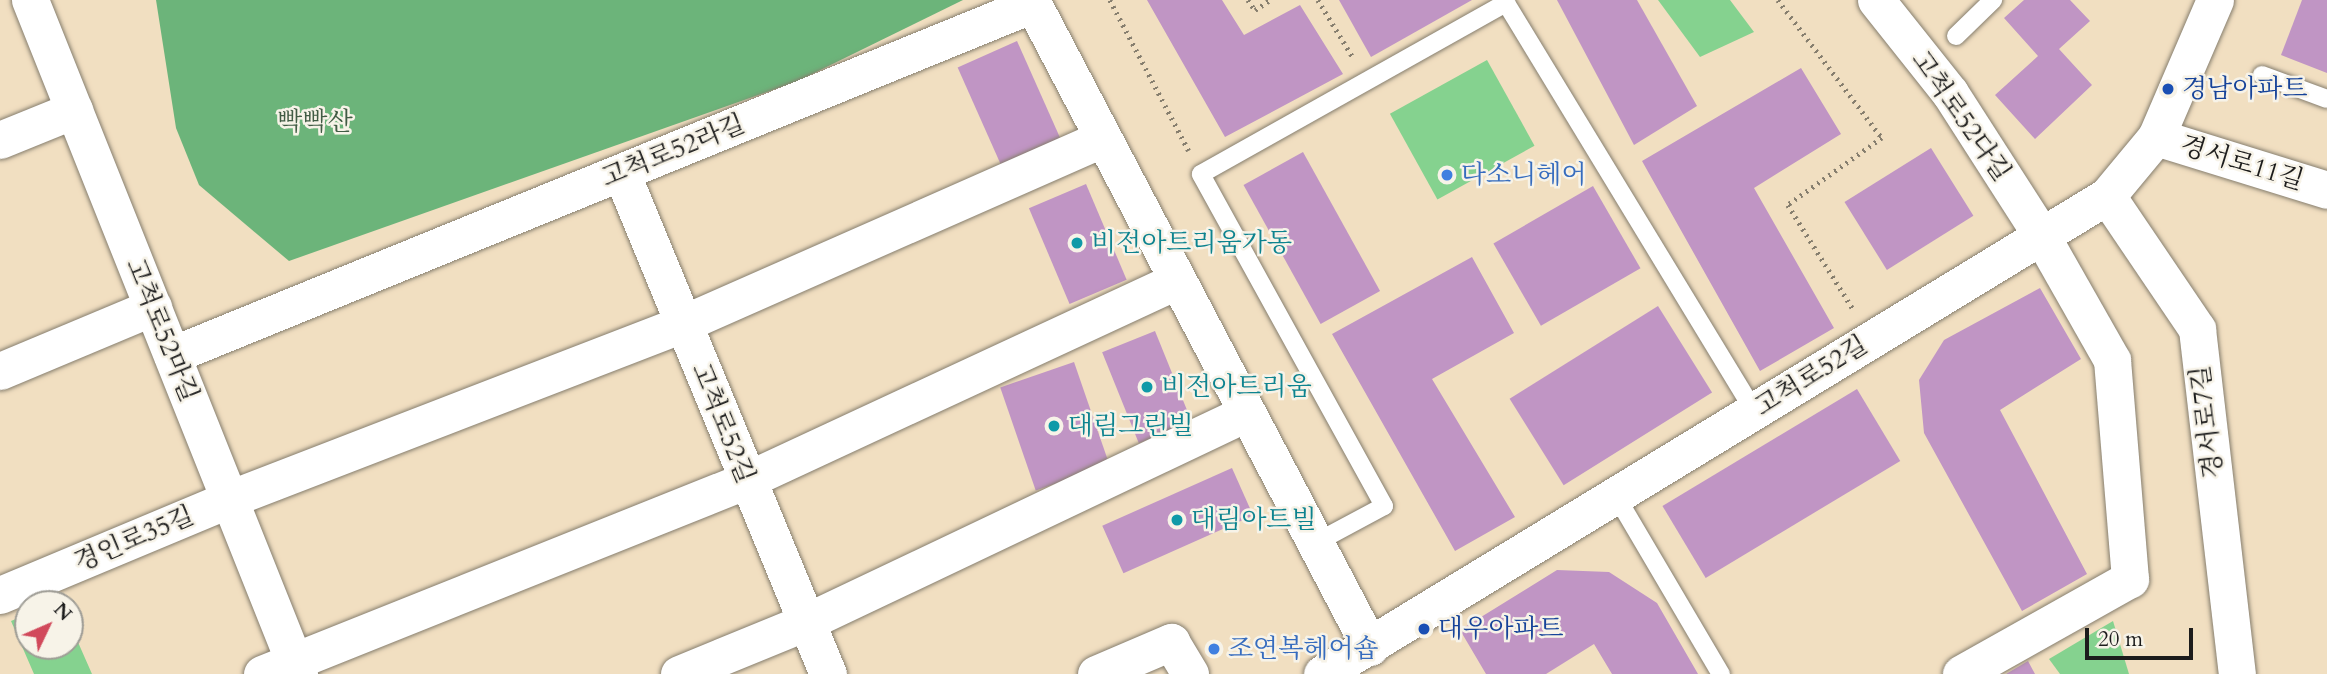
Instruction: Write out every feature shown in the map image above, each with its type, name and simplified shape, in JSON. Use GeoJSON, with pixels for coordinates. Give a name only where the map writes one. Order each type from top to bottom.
{"type":"FeatureCollection","features":[{"type":"Feature","properties":{"kind":"street","name":"고척로52마길"},"geometry":{"type":"LineString","coordinates":[[30,0],[229,499],[285,670]]}},
{"type":"Feature","properties":{"kind":"street","name":"고척로52다길"},"geometry":{"type":"LineString","coordinates":[[1876,0],[1950,93],[2041,235],[2112,360],[2130,579],[1961,674]]}},
{"type":"Feature","properties":{"kind":"street","name":"고척로52길"},"geometry":{"type":"LineString","coordinates":[[1322,674],[2108,195],[2156,137],[2211,2]]}},
{"type":"Feature","properties":{"kind":"street","name":"고척로52라길"},"geometry":{"type":"LineString","coordinates":[[172,355],[1033,4],[1175,281],[1317,542],[1370,647]]}},
{"type":"Feature","properties":{"kind":"street"},"geometry":{"type":"LineString","coordinates":[[0,140],[75,110]]}},
{"type":"Feature","properties":{"kind":"street","name":"경서로11길"},"geometry":{"type":"LineString","coordinates":[[2156,137],[2327,190]]}},
{"type":"Feature","properties":{"kind":"street"},"geometry":{"type":"LineString","coordinates":[[229,499],[682,324],[1102,139]]}},
{"type":"Feature","properties":{"kind":"street","name":"고척로52길"},"geometry":{"type":"LineString","coordinates":[[621,172],[828,674]]}},
{"type":"Feature","properties":{"kind":"street","name":"경서로7길"},"geometry":{"type":"LineString","coordinates":[[2108,195],[2197,330],[2237,674]]}},
{"type":"Feature","properties":{"kind":"street"},"geometry":{"type":"LineString","coordinates":[[285,670],[747,480],[1175,281]]}},
{"type":"Feature","properties":{"kind":"street"},"geometry":{"type":"LineString","coordinates":[[0,371],[153,307]]}},
{"type":"Feature","properties":{"kind":"street"},"geometry":{"type":"LineString","coordinates":[[679,674],[806,622],[1246,413]]}},
{"type":"Feature","properties":{"kind":"street","name":"경인로35길"},"geometry":{"type":"LineString","coordinates":[[0,595],[229,499]]}},
{"type":"Feature","properties":{"kind":"street"},"geometry":{"type":"LineString","coordinates":[[1096,674],[1171,642],[1190,674]]}},
{"type":"Feature","properties":{"kind":"lane"},"geometry":{"type":"LineString","coordinates":[[1956,36],[1993,0]]}},
{"type":"Feature","properties":{"kind":"lane"},"geometry":{"type":"LineString","coordinates":[[1317,542],[1384,506],[1201,174],[1506,4],[1754,411]]}},
{"type":"Feature","properties":{"kind":"lane"},"geometry":{"type":"LineString","coordinates":[[2262,75],[2327,99]]}},
{"type":"Feature","properties":{"kind":"lane"},"geometry":{"type":"LineString","coordinates":[[1616,496],[1721,674]]}},
{"type":"Feature","properties":{"kind":"path"},"geometry":{"type":"LineString","coordinates":[[1110,0],[1201,174]]}},
{"type":"Feature","properties":{"kind":"path"},"geometry":{"type":"LineString","coordinates":[[1248,0],[1255,10],[1270,0]]}},
{"type":"Feature","properties":{"kind":"path"},"geometry":{"type":"LineString","coordinates":[[1318,0],[1367,81]]}},
{"type":"Feature","properties":{"kind":"path"},"geometry":{"type":"LineString","coordinates":[[1779,0],[1882,138],[1788,205],[1872,339]]}},
{"type":"Feature","properties":{"kind":"green space","name":"빡빡산"},"geometry":{"type":"Polygon","coordinates":[[[156,0],[963,0],[798,81],[289,261],[199,185],[176,128],[156,0]]]}},
{"type":"Feature","properties":{"kind":"green space"},"geometry":{"type":"Polygon","coordinates":[[[1658,0],[1730,0],[1754,32],[1700,57],[1658,0]]]}},
{"type":"Feature","properties":{"kind":"green space"},"geometry":{"type":"Polygon","coordinates":[[[1487,60],[1535,146],[1437,200],[1390,114],[1487,60]]]}},
{"type":"Feature","properties":{"kind":"green space"},"geometry":{"type":"Polygon","coordinates":[[[2113,621],[2129,674],[2060,674],[2049,659],[2113,621]]]}},
{"type":"Feature","properties":{"kind":"green space"},"geometry":{"type":"Polygon","coordinates":[[[84,656],[92,674],[34,674],[28,660],[84,660],[84,656]]]}},
{"type":"Feature","properties":{"kind":"building"},"geometry":{"type":"Polygon","coordinates":[[[1147,0],[1222,0],[1244,35],[1300,5],[1343,74],[1225,137],[1147,0]]]}},
{"type":"Feature","properties":{"kind":"building"},"geometry":{"type":"Polygon","coordinates":[[[1339,0],[1472,0],[1371,57],[1339,0]]]}},
{"type":"Feature","properties":{"kind":"building"},"geometry":{"type":"Polygon","coordinates":[[[1557,0],[1637,0],[1697,106],[1634,145],[1557,0]]]}},
{"type":"Feature","properties":{"kind":"building"},"geometry":{"type":"Polygon","coordinates":[[[2024,0],[2070,0],[2090,21],[2059,49],[2092,85],[2035,139],[1995,95],[2038,56],[2004,18],[2024,0]]]}},
{"type":"Feature","properties":{"kind":"building"},"geometry":{"type":"Polygon","coordinates":[[[2302,0],[2327,0],[2327,73],[2281,55],[2302,0]]]}},
{"type":"Feature","properties":{"kind":"building"},"geometry":{"type":"Polygon","coordinates":[[[1017,41],[1065,150],[1006,176],[958,67],[1017,41]]]}},
{"type":"Feature","properties":{"kind":"building"},"geometry":{"type":"Polygon","coordinates":[[[1801,68],[1841,134],[1754,188],[1834,328],[1760,371],[1642,161],[1801,68]]]}},
{"type":"Feature","properties":{"kind":"building"},"geometry":{"type":"Polygon","coordinates":[[[1931,148],[1973,216],[1887,270],[1844,202],[1931,148]]]}},
{"type":"Feature","properties":{"kind":"building"},"geometry":{"type":"Polygon","coordinates":[[[1303,152],[1380,291],[1321,324],[1244,185],[1303,152]]]}},
{"type":"Feature","properties":{"kind":"building","name":"비전아트리움가동"},"geometry":{"type":"Polygon","coordinates":[[[1086,184],[1127,280],[1070,304],[1029,208],[1086,184]]]}},
{"type":"Feature","properties":{"kind":"building"},"geometry":{"type":"Polygon","coordinates":[[[1593,186],[1640,268],[1541,326],[1493,244],[1593,186]]]}},
{"type":"Feature","properties":{"kind":"building"},"geometry":{"type":"Polygon","coordinates":[[[1472,257],[1514,333],[1432,379],[1515,517],[1455,551],[1332,334],[1472,257]]]}},
{"type":"Feature","properties":{"kind":"building"},"geometry":{"type":"Polygon","coordinates":[[[2040,288],[2081,359],[2000,410],[2087,574],[2022,611],[1924,433],[1919,380],[1944,340],[2040,288]]]}},
{"type":"Feature","properties":{"kind":"building"},"geometry":{"type":"Polygon","coordinates":[[[1658,306],[1712,393],[1564,485],[1510,399],[1658,306]]]}},
{"type":"Feature","properties":{"kind":"building","name":"비전아트리움"},"geometry":{"type":"Polygon","coordinates":[[[1155,331],[1192,422],[1139,443],[1102,352],[1155,331]]]}},
{"type":"Feature","properties":{"kind":"building","name":"대림그린빌"},"geometry":{"type":"Polygon","coordinates":[[[1074,362],[1109,465],[1036,490],[1000,387],[1074,362]]]}},
{"type":"Feature","properties":{"kind":"building"},"geometry":{"type":"Polygon","coordinates":[[[1857,389],[1900,461],[1706,578],[1662,506],[1857,389]]]}},
{"type":"Feature","properties":{"kind":"building","name":"대림아트빌"},"geometry":{"type":"Polygon","coordinates":[[[1232,468],[1253,516],[1123,573],[1102,526],[1232,468]]]}},
{"type":"Feature","properties":{"kind":"building"},"geometry":{"type":"Polygon","coordinates":[[[1557,570],[1609,572],[1657,603],[1698,674],[1612,674],[1594,644],[1546,674],[1486,674],[1460,630],[1557,570]]]}},
{"type":"Feature","properties":{"kind":"building"},"geometry":{"type":"Polygon","coordinates":[[[2028,661],[2035,674],[2006,674],[2028,661]]]}},
{"type":"Feature","properties":{"kind":"place","name":"경남아파트"},"geometry":{"type":"Point","coordinates":[2168,89]}},
{"type":"Feature","properties":{"kind":"place","name":"다소니헤어"},"geometry":{"type":"Point","coordinates":[1447,175]}},
{"type":"Feature","properties":{"kind":"place","name":"비전아트리움가동"},"geometry":{"type":"Point","coordinates":[1077,243]}},
{"type":"Feature","properties":{"kind":"place","name":"비전아트리움"},"geometry":{"type":"Point","coordinates":[1147,387]}},
{"type":"Feature","properties":{"kind":"place","name":"대림그린빌"},"geometry":{"type":"Point","coordinates":[1054,426]}},
{"type":"Feature","properties":{"kind":"place","name":"대림아트빌"},"geometry":{"type":"Point","coordinates":[1177,520]}},
{"type":"Feature","properties":{"kind":"place","name":"대우아파트"},"geometry":{"type":"Point","coordinates":[1424,629]}},
{"type":"Feature","properties":{"kind":"place","name":"조연복헤어숍"},"geometry":{"type":"Point","coordinates":[1214,649]}}]}
